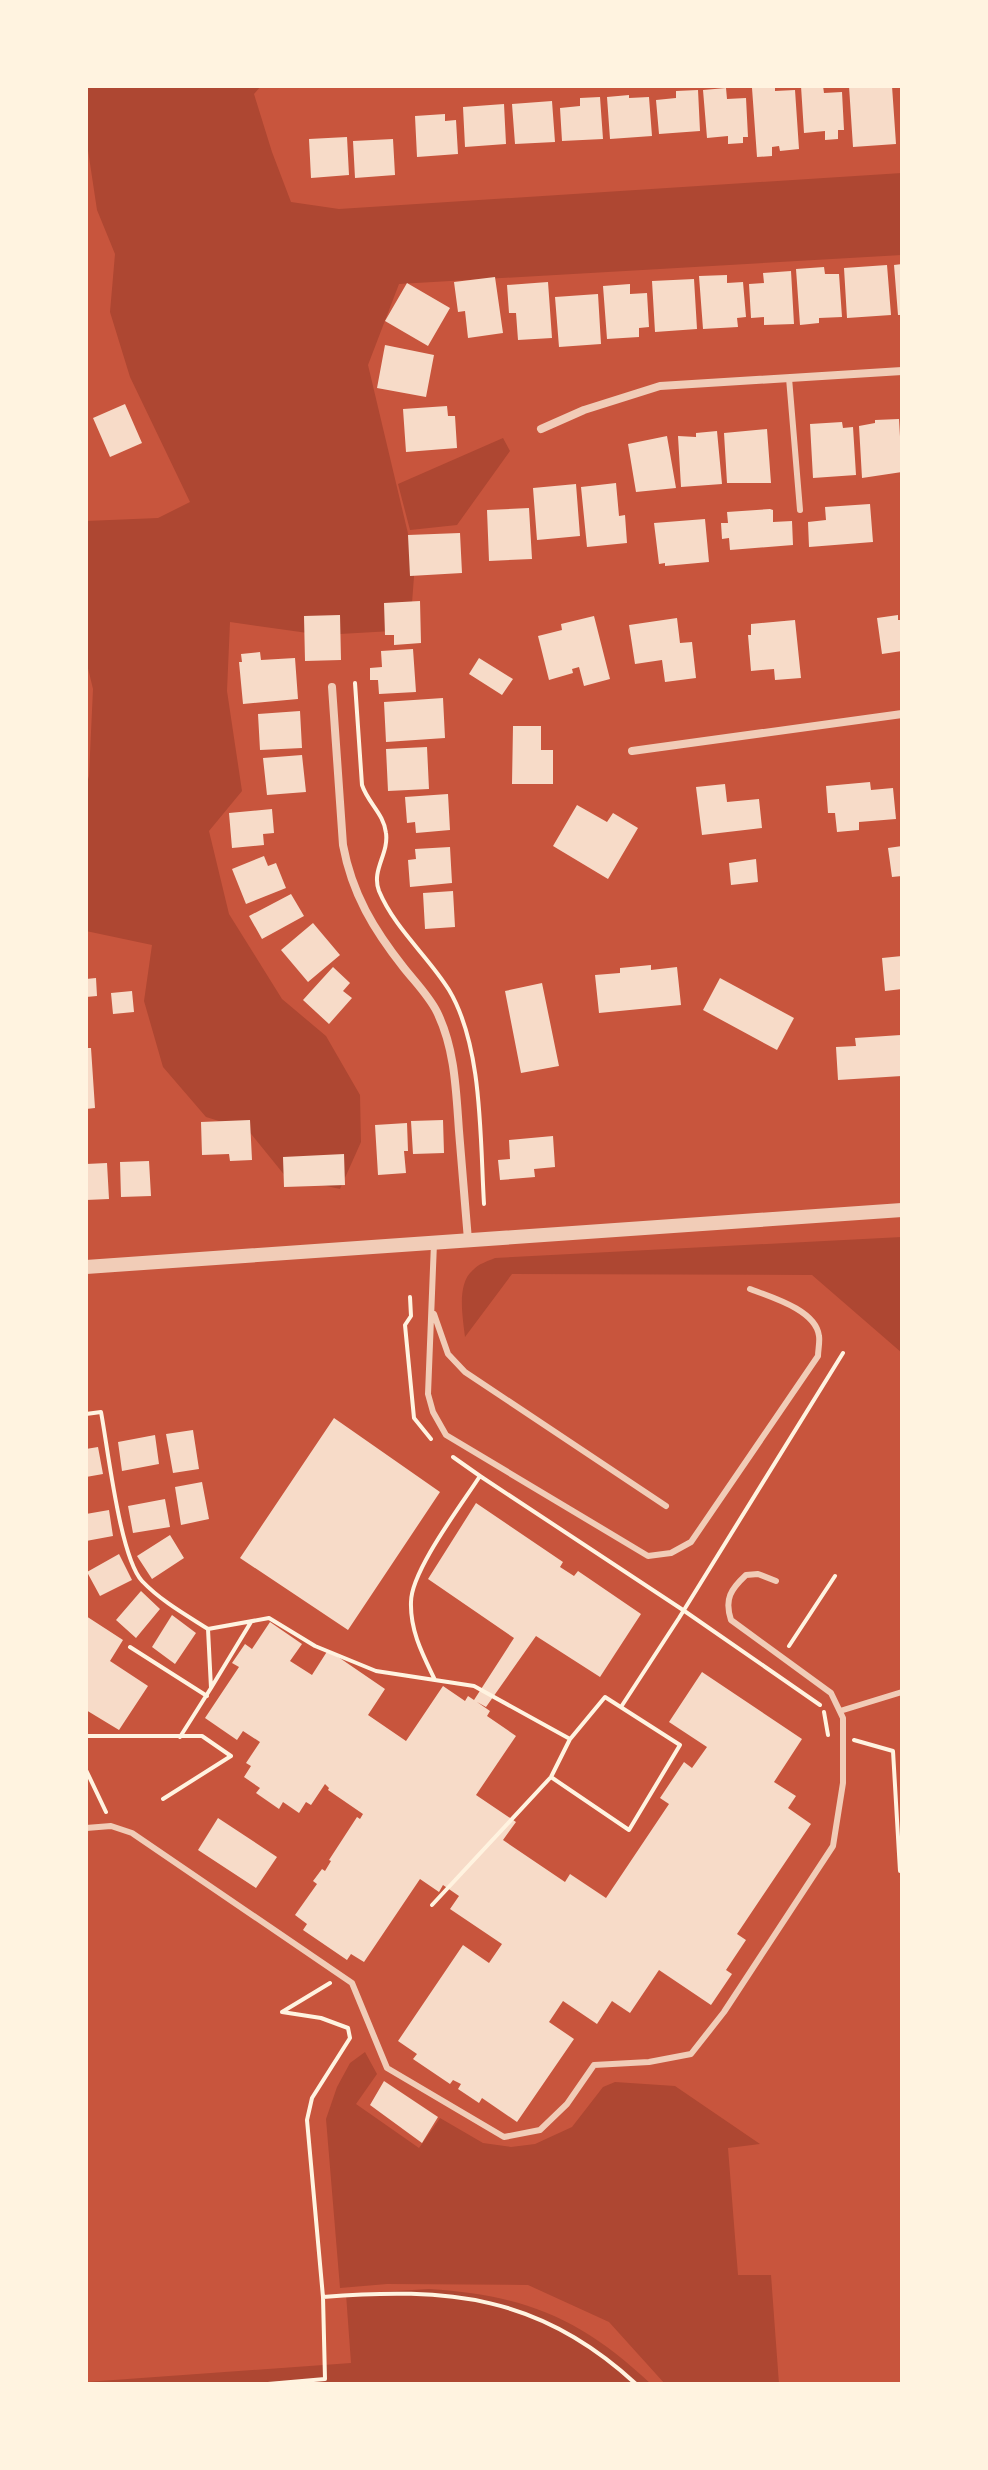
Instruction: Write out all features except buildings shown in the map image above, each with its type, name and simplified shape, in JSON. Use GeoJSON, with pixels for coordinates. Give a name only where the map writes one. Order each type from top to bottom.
{"type":"FeatureCollection","features":[{"type":"Feature","properties":{"kind":"street"},"geometry":{"type":"LineString","coordinates":[[541,429],[584,410],[660,386],[902,371]]}},
{"type":"Feature","properties":{"kind":"street"},"geometry":{"type":"LineString","coordinates":[[332,687],[343,845],[348,871],[370,921],[425,992],[446,1033],[455,1072],[468,1240]]}},
{"type":"Feature","properties":{"kind":"street"},"geometry":{"type":"LineString","coordinates":[[632,751],[902,714]]}},
{"type":"Feature","properties":{"kind":"street"},"geometry":{"type":"LineString","coordinates":[[86,1267],[902,1210]]}},
{"type":"Feature","properties":{"kind":"lane"},"geometry":{"type":"LineString","coordinates":[[789,378],[800,510]]}},
{"type":"Feature","properties":{"kind":"lane"},"geometry":{"type":"LineString","coordinates":[[434,1243],[428,1394],[433,1412],[446,1435],[648,1556],[671,1553],[691,1542],[818,1356],[820,1334],[811,1319],[787,1303],[750,1289]]}},
{"type":"Feature","properties":{"kind":"lane"},"geometry":{"type":"LineString","coordinates":[[432,1310],[448,1354],[465,1372],[666,1506]]}},
{"type":"Feature","properties":{"kind":"lane"},"geometry":{"type":"LineString","coordinates":[[86,1828],[111,1826],[132,1833],[352,1983],[387,2068],[504,2137],[540,2130],[567,2104],[594,2065],[649,2062],[691,2054],[724,2012],[833,1846],[843,1783],[843,1718],[840,1711],[831,1693],[731,1620],[727,1608],[728,1597],[746,1575],[758,1574],[776,1581]]}},
{"type":"Feature","properties":{"kind":"lane"},"geometry":{"type":"LineString","coordinates":[[840,1711],[902,1692]]}},
{"type":"Feature","properties":{"kind":"path"},"geometry":{"type":"LineString","coordinates":[[355,683],[362,785],[386,830],[385,852],[376,879],[395,920],[436,971],[464,1018],[473,1056],[484,1204]]}},
{"type":"Feature","properties":{"kind":"path"},"geometry":{"type":"LineString","coordinates":[[621,1707],[843,1353]]}},
{"type":"Feature","properties":{"kind":"path"},"geometry":{"type":"LineString","coordinates":[[86,1414],[101,1412],[127,1553],[140,1579],[163,1599],[208,1629],[269,1618],[315,1646],[376,1671],[474,1686],[570,1739]]}},
{"type":"Feature","properties":{"kind":"path"},"geometry":{"type":"LineString","coordinates":[[435,1680],[415,1638],[410,1601],[415,1579],[480,1476],[823,1707],[829,1745]]}},
{"type":"Feature","properties":{"kind":"path"},"geometry":{"type":"LineString","coordinates":[[773,1672],[835,1576]]}},
{"type":"Feature","properties":{"kind":"path"},"geometry":{"type":"LineString","coordinates":[[180,1737],[251,1622]]}},
{"type":"Feature","properties":{"kind":"path"},"geometry":{"type":"LineString","coordinates":[[208,1629],[211,1688]]}},
{"type":"Feature","properties":{"kind":"path"},"geometry":{"type":"LineString","coordinates":[[130,1647],[207,1696]]}},
{"type":"Feature","properties":{"kind":"path"},"geometry":{"type":"LineString","coordinates":[[432,1905],[551,1777],[570,1739],[605,1697],[680,1745],[629,1830],[551,1777]]}},
{"type":"Feature","properties":{"kind":"path"},"geometry":{"type":"LineString","coordinates":[[86,1736],[202,1736],[231,1756],[163,1799]]}},
{"type":"Feature","properties":{"kind":"path"},"geometry":{"type":"LineString","coordinates":[[843,1739],[893,1751],[902,1870]]}},
{"type":"Feature","properties":{"kind":"path"},"geometry":{"type":"LineString","coordinates":[[86,1770],[111,1826]]}},
{"type":"Feature","properties":{"kind":"path"},"geometry":{"type":"LineString","coordinates":[[268,2384],[325,2382],[323,2297],[307,2120],[312,2098],[350,2038],[348,2028],[321,2018],[282,2012],[342,1976]]}},
{"type":"Feature","properties":{"kind":"path"},"geometry":{"type":"LineString","coordinates":[[323,2297],[382,2292],[463,2296],[491,2302],[551,2324],[579,2339],[636,2384]]}},
{"type":"Feature","properties":{"kind":"shaded area"},"geometry":{"type":"Polygon","coordinates":[[[86,86],[261,86],[254,94],[291,202],[339,209],[902,173],[902,255],[399,284],[368,365],[415,563],[410,630],[322,635],[230,622],[227,691],[242,791],[209,831],[229,914],[282,999],[326,1036],[360,1095],[361,1142],[340,1189],[286,1177],[248,1130],[206,1117],[163,1067],[144,1001],[152,945],[86,931],[86,786],[93,689],[86,660],[86,521],[158,518],[190,502],[130,377],[110,312],[115,254],[97,210],[86,137],[86,86]]]}},
{"type":"Feature","properties":{"kind":"shaded area"},"geometry":{"type":"Polygon","coordinates":[[[503,438],[510,451],[457,525],[410,530],[398,484],[503,438]]]}},
{"type":"Feature","properties":{"kind":"shaded area"},"geometry":{"type":"Polygon","coordinates":[[[902,1237],[902,1353],[812,1275],[512,1274],[465,1337],[464,1284],[475,1268],[495,1258],[902,1237]]]}},
{"type":"Feature","properties":{"kind":"shaded area"},"geometry":{"type":"Polygon","coordinates":[[[365,2052],[377,2074],[356,2104],[419,2148],[440,2118],[483,2143],[511,2147],[535,2144],[572,2127],[603,2087],[615,2082],[675,2086],[760,2144],[728,2148],[738,2275],[771,2275],[779,2384],[665,2384],[609,2322],[528,2285],[387,2284],[340,2288],[326,2119],[337,2087],[350,2063],[365,2052]]]}},
{"type":"Feature","properties":{"kind":"shaded area"},"geometry":{"type":"Polygon","coordinates":[[[429,2289],[494,2297],[550,2314],[600,2342],[651,2384],[86,2384],[351,2363],[346,2294],[429,2289]]]}}]}
